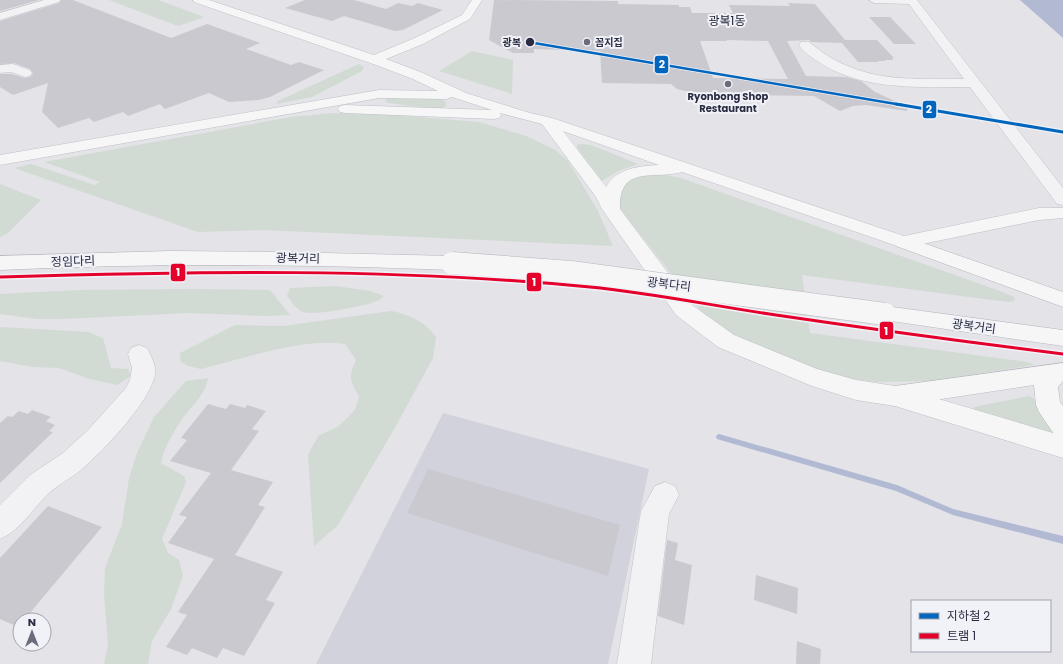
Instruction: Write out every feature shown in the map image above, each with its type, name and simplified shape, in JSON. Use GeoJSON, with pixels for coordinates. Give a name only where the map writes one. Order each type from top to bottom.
{"type":"FeatureCollection","features":[{"type":"Feature","properties":{"kind":"main road"},"geometry":{"type":"LineString","coordinates":[[198,0],[377,61],[418,76],[461,96],[528,117],[547,121],[903,242],[1063,300]]}},
{"type":"Feature","properties":{"kind":"main road"},"geometry":{"type":"LineString","coordinates":[[377,61],[466,16],[477,0]]}},
{"type":"Feature","properties":{"kind":"main road"},"geometry":{"type":"LineString","coordinates":[[377,61],[379,94],[378,110]]}},
{"type":"Feature","properties":{"kind":"main road"},"geometry":{"type":"LineString","coordinates":[[0,160],[379,94],[420,93],[461,96]]}},
{"type":"Feature","properties":{"kind":"main road"},"geometry":{"type":"LineString","coordinates":[[461,96],[462,113]]}},
{"type":"Feature","properties":{"kind":"main road"},"geometry":{"type":"LineString","coordinates":[[284,110],[337,108],[528,117]]}},
{"type":"Feature","properties":{"kind":"main road"},"geometry":{"type":"LineString","coordinates":[[547,121],[604,196],[611,209],[684,310],[726,342],[812,377],[856,390],[895,396],[1063,447]]}},
{"type":"Feature","properties":{"kind":"main road"},"geometry":{"type":"LineString","coordinates":[[611,209],[612,193],[617,183],[625,177],[641,171],[675,169],[691,170]]}},
{"type":"Feature","properties":{"kind":"main road"},"geometry":{"type":"LineString","coordinates":[[903,242],[1040,214],[1063,213]]}},
{"type":"Feature","properties":{"kind":"main road","name":"광복거리"},"geometry":{"type":"LineString","coordinates":[[145,258],[220,257],[452,263]]}},
{"type":"Feature","properties":{"kind":"main road","name":"정임다리"},"geometry":{"type":"LineString","coordinates":[[0,263],[145,258]]}},
{"type":"Feature","properties":{"kind":"main road","name":"광복다리"},"geometry":{"type":"LineString","coordinates":[[452,263],[571,272],[885,314]]}},
{"type":"Feature","properties":{"kind":"main road","name":"광복거리"},"geometry":{"type":"LineString","coordinates":[[885,314],[1063,338]]}},
{"type":"Feature","properties":{"kind":"main road"},"geometry":{"type":"LineString","coordinates":[[895,396],[1059,372]]}},
{"type":"Feature","properties":{"kind":"main road"},"geometry":{"type":"LineString","coordinates":[[1059,372],[1046,386],[1048,405],[1063,426]]}},
{"type":"Feature","properties":{"kind":"street"},"geometry":{"type":"LineString","coordinates":[[0,17],[55,0]]}},
{"type":"Feature","properties":{"kind":"street"},"geometry":{"type":"LineString","coordinates":[[874,0],[911,0],[1063,200]]}},
{"type":"Feature","properties":{"kind":"street"},"geometry":{"type":"LineString","coordinates":[[805,45],[818,56],[847,72],[876,79],[930,83],[973,82]]}},
{"type":"Feature","properties":{"kind":"street"},"geometry":{"type":"LineString","coordinates":[[0,69],[13,68],[25,73]]}},
{"type":"Feature","properties":{"kind":"street"},"geometry":{"type":"LineString","coordinates":[[0,525],[40,484],[72,461],[98,437],[134,396],[142,380],[144,368],[139,354]]}},
{"type":"Feature","properties":{"kind":"street"},"geometry":{"type":"LineString","coordinates":[[634,664],[655,511],[666,495]]}},
{"type":"Feature","properties":{"kind":"shaded area"},"geometry":{"type":"Polygon","coordinates":[[[109,0],[158,0],[204,17],[178,26],[109,0]]]}},
{"type":"Feature","properties":{"kind":"shaded area"},"geometry":{"type":"Polygon","coordinates":[[[472,51],[513,60],[512,94],[439,71],[472,51]]]}},
{"type":"Feature","properties":{"kind":"shaded area"},"geometry":{"type":"Polygon","coordinates":[[[359,64],[364,67],[362,71],[312,97],[276,104],[278,101],[359,64]]]}},
{"type":"Feature","properties":{"kind":"shaded area"},"geometry":{"type":"Polygon","coordinates":[[[419,96],[435,98],[446,102],[446,106],[441,109],[434,109],[386,102],[386,99],[390,97],[419,96]]]}},
{"type":"Feature","properties":{"kind":"shaded area"},"geometry":{"type":"Polygon","coordinates":[[[334,113],[381,114],[479,122],[526,136],[555,150],[568,161],[598,211],[613,246],[264,230],[198,232],[14,168],[31,164],[95,185],[100,182],[44,162],[291,117],[334,113]]]}},
{"type":"Feature","properties":{"kind":"shaded area"},"geometry":{"type":"Polygon","coordinates":[[[577,145],[591,145],[638,164],[618,171],[602,181],[599,181],[577,148],[577,145]]]}},
{"type":"Feature","properties":{"kind":"shaded area"},"geometry":{"type":"Polygon","coordinates":[[[662,174],[681,178],[1000,291],[1014,297],[1015,300],[1010,302],[992,300],[802,275],[810,333],[1027,362],[1034,365],[930,381],[877,382],[824,375],[735,338],[704,315],[617,205],[617,193],[626,183],[637,177],[662,174]]]}},
{"type":"Feature","properties":{"kind":"shaded area"},"geometry":{"type":"Polygon","coordinates":[[[0,184],[41,200],[8,233],[0,237],[0,184]]]}},
{"type":"Feature","properties":{"kind":"shaded area"},"geometry":{"type":"Polygon","coordinates":[[[334,286],[371,291],[384,296],[378,301],[340,310],[309,313],[298,309],[287,296],[290,288],[334,286]]]}},
{"type":"Feature","properties":{"kind":"shaded area"},"geometry":{"type":"Polygon","coordinates":[[[80,290],[270,290],[290,315],[266,316],[189,313],[37,319],[0,314],[0,294],[80,290]]]}},
{"type":"Feature","properties":{"kind":"shaded area"},"geometry":{"type":"Polygon","coordinates":[[[391,311],[404,314],[422,323],[432,332],[436,337],[433,358],[397,424],[338,525],[314,546],[308,455],[318,436],[339,426],[355,410],[359,397],[351,379],[356,360],[345,344],[328,343],[292,346],[201,369],[188,366],[181,362],[180,353],[235,325],[283,326],[391,311]]]}},
{"type":"Feature","properties":{"kind":"shaded area"},"geometry":{"type":"Polygon","coordinates":[[[0,327],[88,332],[103,338],[111,368],[128,369],[131,376],[117,385],[90,379],[59,368],[33,367],[0,361],[0,327]]]}},
{"type":"Feature","properties":{"kind":"shaded area"},"geometry":{"type":"Polygon","coordinates":[[[208,378],[207,384],[201,395],[180,422],[171,437],[161,463],[184,476],[186,482],[162,539],[168,553],[179,560],[183,576],[171,609],[152,641],[148,664],[104,664],[108,645],[104,594],[105,568],[122,524],[129,478],[137,453],[154,417],[186,381],[208,378]]]}},
{"type":"Feature","properties":{"kind":"shaded area"},"geometry":{"type":"Polygon","coordinates":[[[1029,396],[1034,399],[1054,433],[1046,433],[973,411],[974,407],[1029,396]]]}},
{"type":"Feature","properties":{"kind":"shaded area"},"geometry":{"type":"Polygon","coordinates":[[[443,413],[649,469],[608,664],[316,664],[443,413]]]}},
{"type":"Feature","properties":{"kind":"water"},"geometry":{"type":"Polygon","coordinates":[[[1020,0],[1063,0],[1063,38],[1020,0]]]}},
{"type":"Feature","properties":{"kind":"building"},"geometry":{"type":"Polygon","coordinates":[[[0,0],[39,0],[0,11],[0,0]]]}},
{"type":"Feature","properties":{"kind":"building"},"geometry":{"type":"Polygon","coordinates":[[[61,0],[73,0],[171,38],[207,24],[260,43],[246,49],[291,65],[299,62],[324,70],[270,97],[259,100],[229,102],[209,93],[165,109],[160,104],[128,116],[123,112],[94,122],[89,118],[58,128],[42,112],[48,83],[13,95],[0,87],[0,74],[11,74],[25,78],[30,77],[33,74],[30,69],[14,63],[0,64],[0,21],[59,3],[61,0]]]}},
{"type":"Feature","properties":{"kind":"building"},"geometry":{"type":"Polygon","coordinates":[[[305,0],[354,0],[386,9],[398,3],[412,6],[418,3],[443,10],[403,30],[395,31],[344,16],[332,21],[285,8],[305,0]]]}},
{"type":"Feature","properties":{"kind":"building"},"geometry":{"type":"Polygon","coordinates":[[[494,0],[618,1],[618,4],[679,5],[679,7],[690,7],[692,13],[733,13],[729,5],[790,6],[788,3],[815,4],[845,40],[877,40],[894,58],[892,58],[893,60],[878,61],[879,62],[858,62],[842,43],[811,42],[809,40],[787,41],[806,76],[846,77],[861,81],[875,92],[908,107],[907,111],[866,105],[853,106],[840,111],[814,96],[690,94],[689,92],[677,89],[671,84],[602,83],[600,51],[534,49],[534,53],[513,53],[489,40],[494,0]],[[700,41],[713,78],[788,79],[768,41],[700,41]]]}},
{"type":"Feature","properties":{"kind":"building"},"geometry":{"type":"Polygon","coordinates":[[[869,17],[890,17],[916,44],[894,44],[869,17]]]}},
{"type":"Feature","properties":{"kind":"building"},"geometry":{"type":"Polygon","coordinates":[[[208,404],[226,409],[230,404],[245,408],[247,405],[266,411],[252,429],[259,431],[231,470],[273,482],[258,505],[265,507],[235,555],[283,572],[266,600],[275,603],[244,656],[223,648],[217,658],[192,648],[187,655],[166,647],[187,615],[178,612],[214,559],[168,543],[187,517],[179,515],[211,473],[170,461],[187,440],[181,438],[208,404]]]}},
{"type":"Feature","properties":{"kind":"building"},"geometry":{"type":"Polygon","coordinates":[[[32,410],[51,417],[46,421],[55,425],[49,431],[53,432],[0,483],[0,423],[8,416],[12,417],[19,411],[28,414],[32,410]]]}},
{"type":"Feature","properties":{"kind":"building"},"geometry":{"type":"Polygon","coordinates":[[[428,469],[620,525],[608,576],[407,513],[428,469]]]}},
{"type":"Feature","properties":{"kind":"building"},"geometry":{"type":"Polygon","coordinates":[[[48,506],[102,527],[31,612],[12,612],[12,624],[0,619],[0,558],[48,506]]]}},
{"type":"Feature","properties":{"kind":"building"},"geometry":{"type":"Polygon","coordinates":[[[667,540],[678,543],[675,560],[692,565],[684,625],[658,616],[667,540]]]}},
{"type":"Feature","properties":{"kind":"building"},"geometry":{"type":"Polygon","coordinates":[[[756,575],[798,588],[797,614],[754,600],[756,575]]]}},
{"type":"Feature","properties":{"kind":"building"},"geometry":{"type":"Polygon","coordinates":[[[797,641],[821,649],[820,664],[796,664],[797,641]]]}},
{"type":"Feature","properties":{"kind":"waterway"},"geometry":{"type":"LineString","coordinates":[[719,437],[897,488],[953,512],[1063,540]]}},
{"type":"Feature","properties":{"kind":"metro line","name":"2"},"geometry":{"type":"LineString","coordinates":[[528,42],[1063,132]]}},
{"type":"Feature","properties":{"kind":"tram line","name":"1"},"geometry":{"type":"LineString","coordinates":[[0,277],[147,273],[295,272],[443,276],[516,281],[590,287],[636,293],[812,320],[1063,354]]}},
{"type":"Feature","properties":{"kind":"place","name":"광복"},"geometry":{"type":"Point","coordinates":[530,42]}},
{"type":"Feature","properties":{"kind":"place","name":"꼼지집"},"geometry":{"type":"Point","coordinates":[587,42]}},
{"type":"Feature","properties":{"kind":"place","name":"Ryonbong Shop Restaurant"},"geometry":{"type":"Point","coordinates":[728,84]}},
{"type":"Feature","properties":{"kind":"district","name":"광복1동"},"geometry":{"type":"Point","coordinates":[727,20]}}]}
